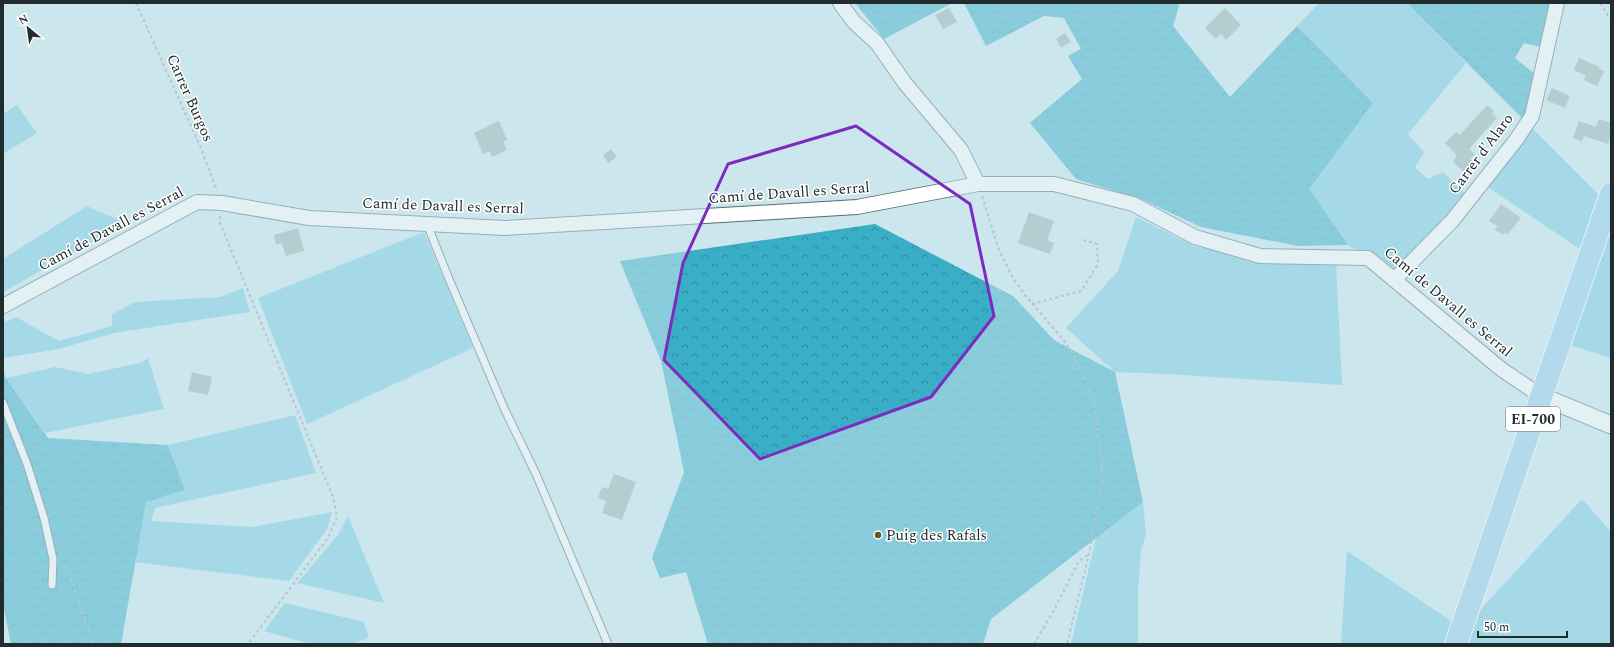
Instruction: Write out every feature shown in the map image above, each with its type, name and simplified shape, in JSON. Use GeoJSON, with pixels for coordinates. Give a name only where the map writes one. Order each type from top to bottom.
{"type":"FeatureCollection","features":[{"type":"Feature","properties":{"kind":"main road","name":"EI-700"},"geometry":{"type":"LineString","coordinates":[[1456,644],[1611,194]]}},
{"type":"Feature","properties":{"kind":"street"},"geometry":{"type":"LineString","coordinates":[[840,3],[854,22],[877,43],[904,82],[961,150],[978,184]]}},
{"type":"Feature","properties":{"kind":"street","name":"Carrer d'Alaro"},"geometry":{"type":"LineString","coordinates":[[1394,280],[1452,220],[1516,140],[1532,116],[1557,3]]}},
{"type":"Feature","properties":{"kind":"street","name":"Camí de Davall es Serral"},"geometry":{"type":"LineString","coordinates":[[3,306],[197,202],[222,203],[309,218],[505,228],[857,207],[978,184],[1054,184],[1133,204],[1195,236],[1260,256],[1368,258],[1501,369],[1541,396]]}},
{"type":"Feature","properties":{"kind":"street"},"geometry":{"type":"LineString","coordinates":[[1541,396],[1611,425]]}},
{"type":"Feature","properties":{"kind":"lane"},"geometry":{"type":"LineString","coordinates":[[427,224],[504,408],[539,481],[608,644]]}},
{"type":"Feature","properties":{"kind":"lane"},"geometry":{"type":"LineString","coordinates":[[3,402],[27,464],[44,518],[53,559],[52,585]]}},
{"type":"Feature","properties":{"kind":"path","name":"Carrer Burgos"},"geometry":{"type":"LineString","coordinates":[[136,3],[200,146],[222,203]]}},
{"type":"Feature","properties":{"kind":"path"},"geometry":{"type":"LineString","coordinates":[[1600,3],[1611,20]]}},
{"type":"Feature","properties":{"kind":"path"},"geometry":{"type":"LineString","coordinates":[[978,184],[999,250],[1013,278],[1032,304],[1072,352],[1094,398],[1102,465],[1102,480],[1089,554],[1067,644]]}},
{"type":"Feature","properties":{"kind":"path"},"geometry":{"type":"LineString","coordinates":[[222,203],[220,223],[333,497],[337,517],[328,538],[248,644]]}},
{"type":"Feature","properties":{"kind":"path"},"geometry":{"type":"LineString","coordinates":[[1032,304],[1081,291],[1098,264],[1097,244],[1084,240]]}},
{"type":"Feature","properties":{"kind":"path"},"geometry":{"type":"LineString","coordinates":[[1034,644],[1054,610],[1079,561],[1089,554]]}},
{"type":"Feature","properties":{"kind":"path"},"geometry":{"type":"LineString","coordinates":[[53,559],[68,568],[93,644]]}},
{"type":"Feature","properties":{"kind":"highlighted area"},"geometry":{"type":"Polygon","coordinates":[[[856,126],[970,204],[994,316],[931,397],[760,459],[664,360],[683,263],[728,164],[856,126]]]}},
{"type":"Feature","properties":{"kind":"shaded area"},"geometry":{"type":"Polygon","coordinates":[[[1319,3],[1407,3],[1466,63],[1408,134],[1424,152],[1415,168],[1428,179],[1443,172],[1467,195],[1394,275],[1348,245],[1308,189],[1373,103],[1297,26],[1319,3]]]}},
{"type":"Feature","properties":{"kind":"shaded area"},"geometry":{"type":"Polygon","coordinates":[[[17,105],[37,133],[3,154],[3,114],[17,105]]]}},
{"type":"Feature","properties":{"kind":"shaded area"},"geometry":{"type":"Polygon","coordinates":[[[1532,128],[1600,196],[1583,251],[1486,186],[1532,128]]]}},
{"type":"Feature","properties":{"kind":"shaded area"},"geometry":{"type":"Polygon","coordinates":[[[87,206],[125,223],[3,292],[3,259],[87,206]]]}},
{"type":"Feature","properties":{"kind":"shaded area"},"geometry":{"type":"Polygon","coordinates":[[[1611,216],[1611,358],[1570,345],[1611,216]]]}},
{"type":"Feature","properties":{"kind":"shaded area"},"geometry":{"type":"Polygon","coordinates":[[[1136,217],[1194,246],[1260,258],[1336,261],[1342,385],[1115,372],[1066,328],[1118,271],[1136,217]]]}},
{"type":"Feature","properties":{"kind":"shaded area"},"geometry":{"type":"Polygon","coordinates":[[[424,232],[473,348],[307,424],[258,298],[424,232]]]}},
{"type":"Feature","properties":{"kind":"shaded area"},"geometry":{"type":"Polygon","coordinates":[[[243,288],[250,312],[114,333],[59,349],[3,358],[3,323],[16,317],[59,341],[112,326],[112,314],[135,302],[220,297],[243,288]]]}},
{"type":"Feature","properties":{"kind":"shaded area"},"geometry":{"type":"Polygon","coordinates":[[[148,358],[164,409],[45,433],[3,374],[3,368],[6,378],[55,367],[88,374],[140,363],[148,358]]]}},
{"type":"Feature","properties":{"kind":"shaded area"},"geometry":{"type":"Polygon","coordinates":[[[295,415],[316,473],[155,508],[151,521],[252,527],[332,512],[327,529],[289,581],[135,562],[146,502],[185,490],[168,445],[295,415]]]}},
{"type":"Feature","properties":{"kind":"shaded area"},"geometry":{"type":"Polygon","coordinates":[[[1582,499],[1611,532],[1611,644],[1461,644],[1478,604],[1482,608],[1582,499]]]}},
{"type":"Feature","properties":{"kind":"shaded area"},"geometry":{"type":"Polygon","coordinates":[[[1143,502],[1146,534],[1141,551],[1138,590],[1138,644],[1071,644],[1096,538],[1143,502]]]}},
{"type":"Feature","properties":{"kind":"shaded area"},"geometry":{"type":"Polygon","coordinates":[[[348,516],[384,603],[297,583],[338,535],[348,516]]]}},
{"type":"Feature","properties":{"kind":"shaded area"},"geometry":{"type":"Polygon","coordinates":[[[1347,551],[1454,623],[1447,644],[1341,644],[1347,551]]]}},
{"type":"Feature","properties":{"kind":"shaded area"},"geometry":{"type":"Polygon","coordinates":[[[285,603],[364,622],[369,638],[351,644],[311,644],[264,631],[285,603]]]}},
{"type":"Feature","properties":{"kind":"green space"},"geometry":{"type":"Polygon","coordinates":[[[855,3],[952,3],[884,39],[855,3]]]}},
{"type":"Feature","properties":{"kind":"green space"},"geometry":{"type":"Polygon","coordinates":[[[964,3],[1180,3],[1173,26],[1230,97],[1297,26],[1373,103],[1309,189],[1348,245],[1298,246],[1201,227],[1143,200],[1076,179],[1030,123],[1082,79],[1068,56],[1081,49],[1064,18],[1044,16],[986,46],[964,3]]]}},
{"type":"Feature","properties":{"kind":"green space"},"geometry":{"type":"Polygon","coordinates":[[[1407,3],[1553,3],[1545,48],[1524,43],[1515,58],[1536,75],[1525,121],[1407,3]]]}},
{"type":"Feature","properties":{"kind":"green space"},"geometry":{"type":"Polygon","coordinates":[[[875,224],[1013,296],[1054,340],[1115,372],[1143,502],[991,619],[983,644],[708,644],[686,572],[660,578],[652,558],[684,472],[661,361],[620,261],[875,224]]]}},
{"type":"Feature","properties":{"kind":"green space"},"geometry":{"type":"Polygon","coordinates":[[[3,374],[48,438],[168,445],[185,490],[146,502],[121,644],[11,644],[3,604],[3,374]]]}},
{"type":"Feature","properties":{"kind":"building"},"geometry":{"type":"Polygon","coordinates":[[[949,8],[957,22],[943,29],[935,15],[949,8]]]}},
{"type":"Feature","properties":{"kind":"building"},"geometry":{"type":"Polygon","coordinates":[[[1225,8],[1241,25],[1226,40],[1221,34],[1216,39],[1205,28],[1225,8]]]}},
{"type":"Feature","properties":{"kind":"building"},"geometry":{"type":"Polygon","coordinates":[[[1065,33],[1071,42],[1061,48],[1056,39],[1065,33]]]}},
{"type":"Feature","properties":{"kind":"building"},"geometry":{"type":"Polygon","coordinates":[[[1579,58],[1599,67],[1599,69],[1604,71],[1597,86],[1584,80],[1586,76],[1574,70],[1579,58]]]}},
{"type":"Feature","properties":{"kind":"building"},"geometry":{"type":"Polygon","coordinates":[[[1552,88],[1570,96],[1565,108],[1546,100],[1552,88]]]}},
{"type":"Feature","properties":{"kind":"building"},"geometry":{"type":"Polygon","coordinates":[[[1487,105],[1494,111],[1492,113],[1497,118],[1469,149],[1475,154],[1470,159],[1476,164],[1467,175],[1453,162],[1457,155],[1445,143],[1456,132],[1460,135],[1487,105]]]}},
{"type":"Feature","properties":{"kind":"building"},"geometry":{"type":"Polygon","coordinates":[[[1599,119],[1611,123],[1611,136],[1608,144],[1584,136],[1582,141],[1573,138],[1579,121],[1596,127],[1599,119]]]}},
{"type":"Feature","properties":{"kind":"building"},"geometry":{"type":"Polygon","coordinates":[[[499,121],[507,140],[503,141],[507,150],[492,157],[490,151],[483,154],[474,133],[499,121]]]}},
{"type":"Feature","properties":{"kind":"building"},"geometry":{"type":"Polygon","coordinates":[[[611,149],[617,157],[608,163],[603,155],[611,149]]]}},
{"type":"Feature","properties":{"kind":"building"},"geometry":{"type":"Polygon","coordinates":[[[1501,204],[1521,218],[1508,234],[1505,232],[1504,235],[1495,230],[1497,226],[1489,221],[1501,204]]]}},
{"type":"Feature","properties":{"kind":"building"},"geometry":{"type":"Polygon","coordinates":[[[1029,212],[1054,221],[1047,240],[1054,243],[1050,254],[1018,243],[1029,212]]]}},
{"type":"Feature","properties":{"kind":"building"},"geometry":{"type":"Polygon","coordinates":[[[298,228],[304,251],[286,256],[282,243],[276,244],[274,235],[298,228]]]}},
{"type":"Feature","properties":{"kind":"building"},"geometry":{"type":"Polygon","coordinates":[[[192,372],[212,377],[208,395],[188,391],[192,372]]]}},
{"type":"Feature","properties":{"kind":"building"},"geometry":{"type":"Polygon","coordinates":[[[614,474],[636,482],[622,520],[602,513],[606,501],[598,498],[602,487],[608,489],[614,474]]]}},
{"type":"Feature","properties":{"kind":"place","name":"Puig des Rafals"},"geometry":{"type":"Point","coordinates":[878,535]}}]}
